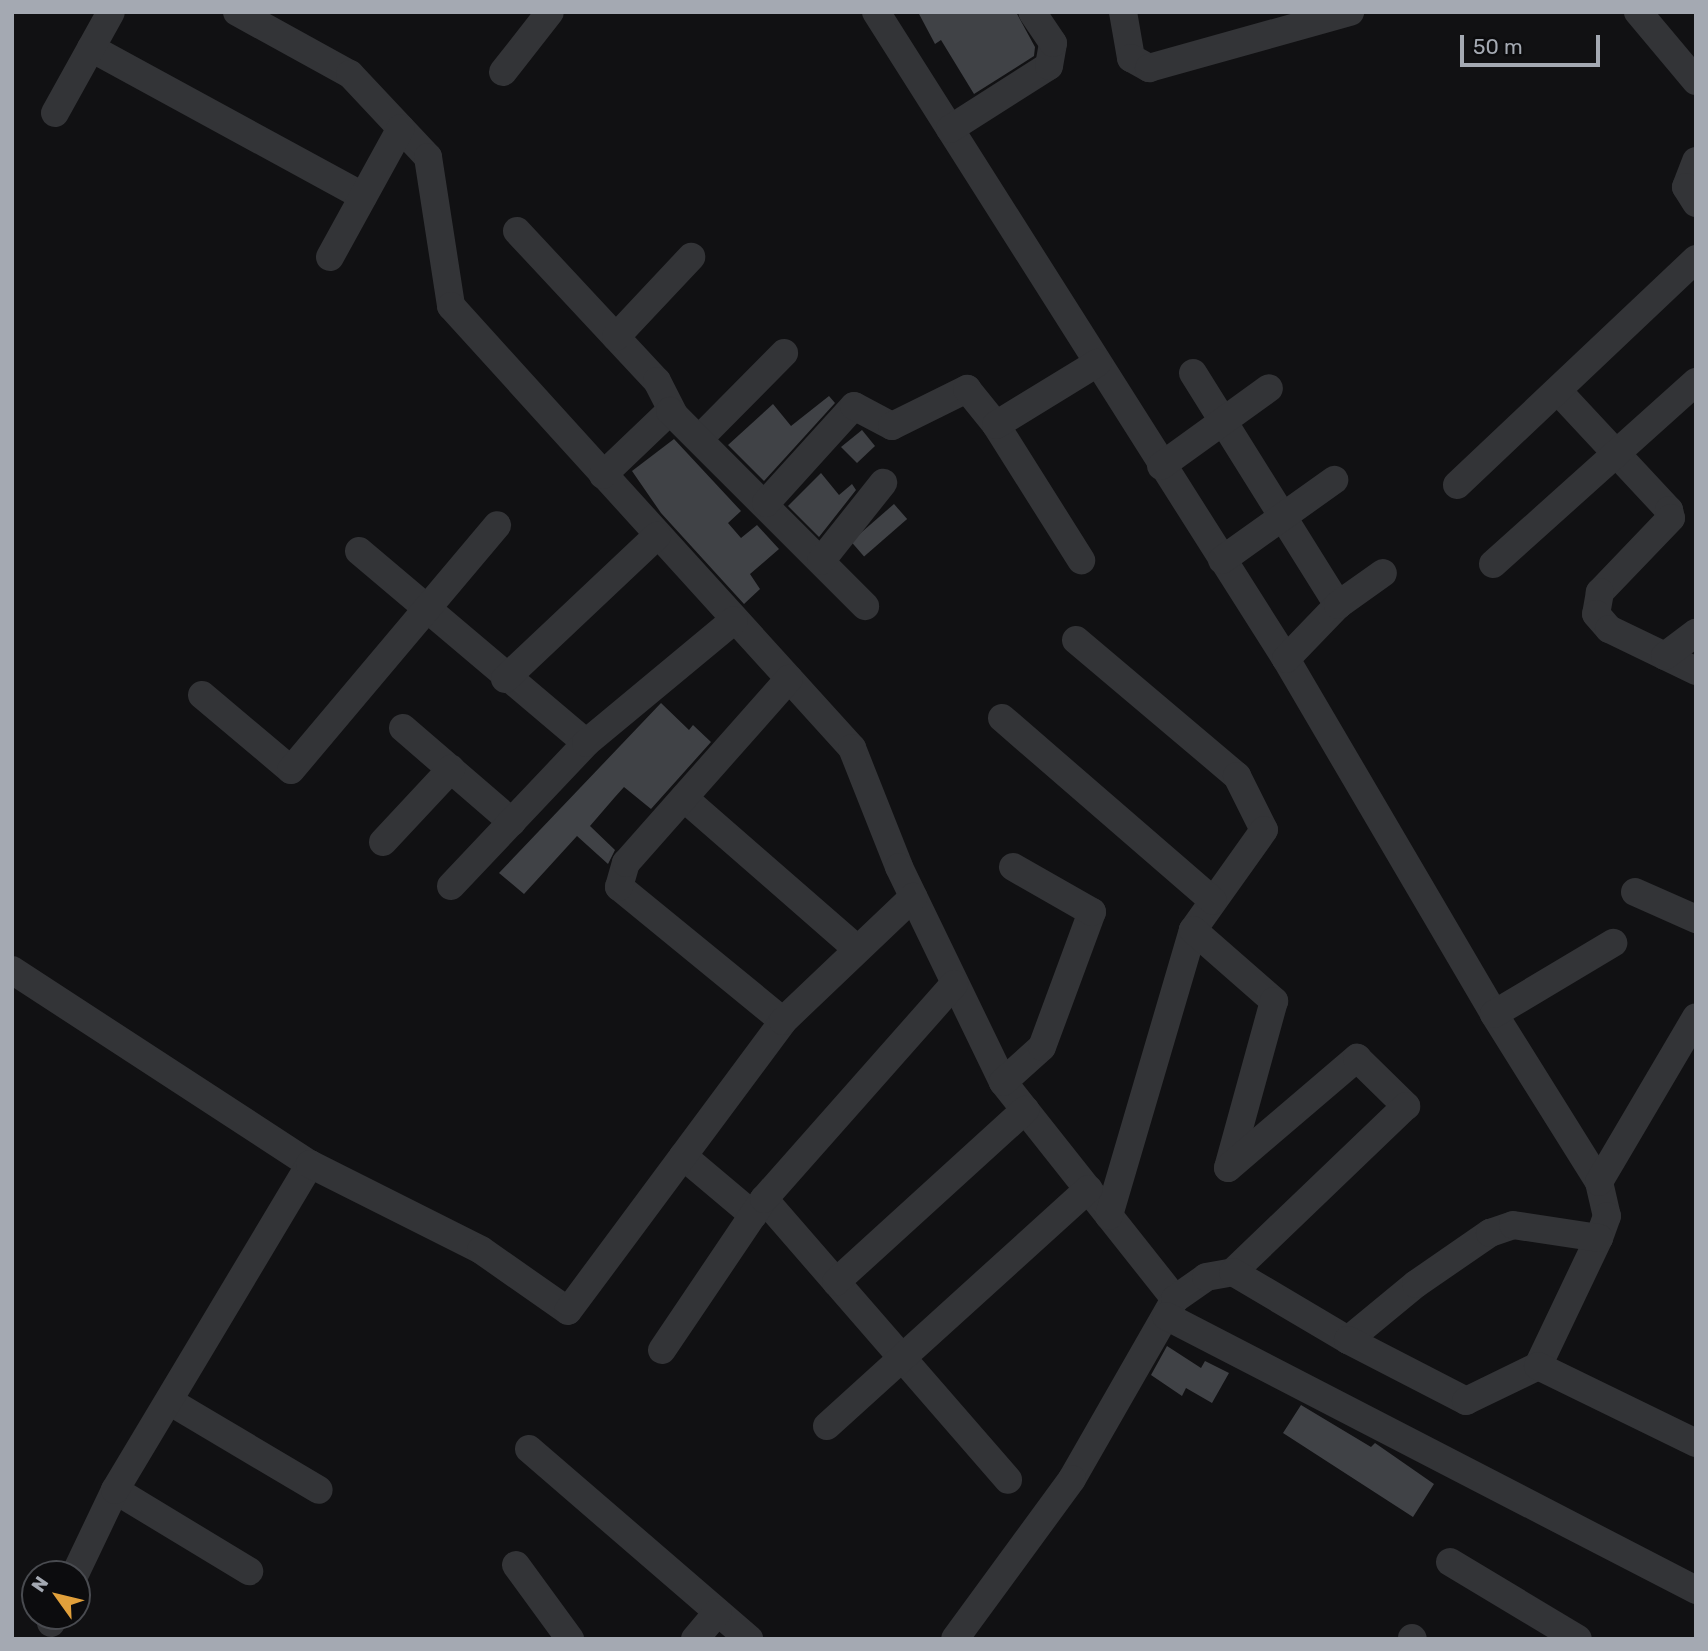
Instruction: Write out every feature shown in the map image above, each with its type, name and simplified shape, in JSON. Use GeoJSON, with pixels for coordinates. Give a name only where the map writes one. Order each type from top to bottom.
{"type":"FeatureCollection","features":[{"type":"Feature","properties":{"kind":"street"},"geometry":{"type":"LineString","coordinates":[[55,113],[111,12]]}},
{"type":"Feature","properties":{"kind":"street"},"geometry":{"type":"LineString","coordinates":[[503,72],[550,12]]}},
{"type":"Feature","properties":{"kind":"street"},"geometry":{"type":"LineString","coordinates":[[876,12],[1161,466],[1286,659],[1494,1014],[1599,1182],[1606,1216],[1599,1238],[1538,1366],[1466,1401],[1348,1340],[1233,1272]]}},
{"type":"Feature","properties":{"kind":"street"},"geometry":{"type":"LineString","coordinates":[[950,129],[1049,66],[1053,43],[1032,12]]}},
{"type":"Feature","properties":{"kind":"street"},"geometry":{"type":"LineString","coordinates":[[1123,12],[1131,58],[1149,68],[1350,12]]}},
{"type":"Feature","properties":{"kind":"street"},"geometry":{"type":"LineString","coordinates":[[1638,12],[1696,81]]}},
{"type":"Feature","properties":{"kind":"street"},"geometry":{"type":"LineString","coordinates":[[243,14],[350,74],[428,157],[451,306],[852,748],[913,897],[1003,1082],[1109,1216],[1171,1307],[1696,1590]]}},
{"type":"Feature","properties":{"kind":"street"},"geometry":{"type":"LineString","coordinates":[[91,48],[363,197]]}},
{"type":"Feature","properties":{"kind":"street"},"geometry":{"type":"LineString","coordinates":[[330,257],[401,128]]}},
{"type":"Feature","properties":{"kind":"street"},"geometry":{"type":"LineString","coordinates":[[1696,161],[1686,187],[1696,204]]}},
{"type":"Feature","properties":{"kind":"street"},"geometry":{"type":"LineString","coordinates":[[517,231],[657,381],[675,416]]}},
{"type":"Feature","properties":{"kind":"street"},"geometry":{"type":"LineString","coordinates":[[616,337],[691,257]]}},
{"type":"Feature","properties":{"kind":"street"},"geometry":{"type":"LineString","coordinates":[[1457,485],[1696,259]]}},
{"type":"Feature","properties":{"kind":"street"},"geometry":{"type":"LineString","coordinates":[[699,439],[784,353]]}},
{"type":"Feature","properties":{"kind":"street"},"geometry":{"type":"LineString","coordinates":[[996,425],[1097,363]]}},
{"type":"Feature","properties":{"kind":"street"},"geometry":{"type":"LineString","coordinates":[[1193,373],[1338,605]]}},
{"type":"Feature","properties":{"kind":"street"},"geometry":{"type":"LineString","coordinates":[[1493,564],[1696,382]]}},
{"type":"Feature","properties":{"kind":"street"},"geometry":{"type":"LineString","coordinates":[[1161,466],[1269,388]]}},
{"type":"Feature","properties":{"kind":"street"},"geometry":{"type":"LineString","coordinates":[[766,503],[854,406],[892,426],[967,389],[996,425],[1080,560]]}},
{"type":"Feature","properties":{"kind":"street"},"geometry":{"type":"LineString","coordinates":[[1558,391],[1617,453],[1671,518],[1600,592],[1595,614],[1609,629],[1696,671]]}},
{"type":"Feature","properties":{"kind":"street"},"geometry":{"type":"LineString","coordinates":[[603,475],[670,411],[766,503],[865,606]]}},
{"type":"Feature","properties":{"kind":"street"},"geometry":{"type":"LineString","coordinates":[[1222,560],[1334,480]]}},
{"type":"Feature","properties":{"kind":"street"},"geometry":{"type":"LineString","coordinates":[[821,561],[883,483]]}},
{"type":"Feature","properties":{"kind":"street"},"geometry":{"type":"LineString","coordinates":[[202,695],[291,770],[497,525]]}},
{"type":"Feature","properties":{"kind":"street"},"geometry":{"type":"LineString","coordinates":[[505,679],[657,536]]}},
{"type":"Feature","properties":{"kind":"street"},"geometry":{"type":"LineString","coordinates":[[359,551],[505,679],[586,743]]}},
{"type":"Feature","properties":{"kind":"street"},"geometry":{"type":"LineString","coordinates":[[1286,659],[1338,605],[1383,573]]}},
{"type":"Feature","properties":{"kind":"street"},"geometry":{"type":"LineString","coordinates":[[451,886],[586,743],[734,620]]}},
{"type":"Feature","properties":{"kind":"street"},"geometry":{"type":"LineString","coordinates":[[1665,656],[1696,633]]}},
{"type":"Feature","properties":{"kind":"street"},"geometry":{"type":"LineString","coordinates":[[1076,640],[1237,776],[1264,830],[1193,930],[1109,1216]]}},
{"type":"Feature","properties":{"kind":"street"},"geometry":{"type":"LineString","coordinates":[[783,1021],[619,887],[626,863],[789,679]]}},
{"type":"Feature","properties":{"kind":"street"},"geometry":{"type":"LineString","coordinates":[[1002,718],[1213,901]]}},
{"type":"Feature","properties":{"kind":"street"},"geometry":{"type":"LineString","coordinates":[[403,727],[512,822]]}},
{"type":"Feature","properties":{"kind":"street"},"geometry":{"type":"LineString","coordinates":[[383,842],[451,769]]}},
{"type":"Feature","properties":{"kind":"street"},"geometry":{"type":"LineString","coordinates":[[684,798],[856,948]]}},
{"type":"Feature","properties":{"kind":"street"},"geometry":{"type":"LineString","coordinates":[[1003,1082],[1042,1047],[1092,912],[1013,866]]}},
{"type":"Feature","properties":{"kind":"street"},"geometry":{"type":"LineString","coordinates":[[1635,892],[1696,919]]}},
{"type":"Feature","properties":{"kind":"street"},"geometry":{"type":"LineString","coordinates":[[12,970],[310,1164],[481,1250],[568,1311],[783,1021],[856,948],[913,897]]}},
{"type":"Feature","properties":{"kind":"street"},"geometry":{"type":"LineString","coordinates":[[955,1639],[1072,1479],[1171,1307],[1206,1277],[1233,1272],[1406,1106],[1357,1058],[1228,1168],[1274,1001],[1193,930]]}},
{"type":"Feature","properties":{"kind":"street"},"geometry":{"type":"LineString","coordinates":[[1494,1014],[1614,943]]}},
{"type":"Feature","properties":{"kind":"street"},"geometry":{"type":"LineString","coordinates":[[662,1350],[759,1207],[954,984]]}},
{"type":"Feature","properties":{"kind":"street"},"geometry":{"type":"LineString","coordinates":[[1599,1182],[1696,1017]]}},
{"type":"Feature","properties":{"kind":"street"},"geometry":{"type":"LineString","coordinates":[[836,1282],[1025,1110]]}},
{"type":"Feature","properties":{"kind":"street"},"geometry":{"type":"LineString","coordinates":[[683,1156],[759,1207],[836,1282],[1008,1480]]}},
{"type":"Feature","properties":{"kind":"street"},"geometry":{"type":"LineString","coordinates":[[82,1560],[115,1490],[310,1164]]}},
{"type":"Feature","properties":{"kind":"street"},"geometry":{"type":"LineString","coordinates":[[827,1426],[1088,1189]]}},
{"type":"Feature","properties":{"kind":"street"},"geometry":{"type":"LineString","coordinates":[[1348,1340],[1416,1284],[1490,1233],[1513,1225],[1599,1238]]}},
{"type":"Feature","properties":{"kind":"street"},"geometry":{"type":"LineString","coordinates":[[1538,1366],[1696,1443]]}},
{"type":"Feature","properties":{"kind":"street"},"geometry":{"type":"LineString","coordinates":[[169,1401],[318,1490]]}},
{"type":"Feature","properties":{"kind":"street"},"geometry":{"type":"LineString","coordinates":[[529,1449],[749,1639]]}},
{"type":"Feature","properties":{"kind":"street"},"geometry":{"type":"LineString","coordinates":[[115,1490],[249,1571]]}},
{"type":"Feature","properties":{"kind":"street"},"geometry":{"type":"LineString","coordinates":[[1450,1562],[1578,1639]]}},
{"type":"Feature","properties":{"kind":"street"},"geometry":{"type":"LineString","coordinates":[[516,1565],[570,1639]]}},
{"type":"Feature","properties":{"kind":"street"},"geometry":{"type":"LineString","coordinates":[[695,1639],[718,1612]]}},
{"type":"Feature","properties":{"kind":"building"},"geometry":{"type":"Polygon","coordinates":[[[918,12],[1016,12],[1035,47],[1034,56],[974,94],[941,40],[935,44],[918,12]]]}},
{"type":"Feature","properties":{"kind":"building"},"geometry":{"type":"Polygon","coordinates":[[[829,396],[835,403],[764,481],[728,445],[773,404],[791,426],[829,396]]]}},
{"type":"Feature","properties":{"kind":"building"},"geometry":{"type":"Polygon","coordinates":[[[862,430],[875,446],[857,463],[841,447],[862,430]]]}},
{"type":"Feature","properties":{"kind":"building"},"geometry":{"type":"Polygon","coordinates":[[[674,439],[741,511],[728,523],[741,538],[757,525],[779,549],[750,574],[760,589],[744,604],[661,513],[632,471],[674,439]]]}},
{"type":"Feature","properties":{"kind":"building"},"geometry":{"type":"Polygon","coordinates":[[[821,473],[839,495],[852,484],[856,490],[819,537],[788,506],[821,473]]]}},
{"type":"Feature","properties":{"kind":"building"},"geometry":{"type":"Polygon","coordinates":[[[894,504],[907,519],[864,556],[851,541],[894,504]]]}},
{"type":"Feature","properties":{"kind":"building"},"geometry":{"type":"Polygon","coordinates":[[[661,703],[689,730],[693,725],[711,742],[651,809],[624,787],[590,826],[615,850],[608,864],[577,836],[524,894],[499,873],[661,703]]]}},
{"type":"Feature","properties":{"kind":"building"},"geometry":{"type":"Polygon","coordinates":[[[1167,1346],[1201,1368],[1205,1361],[1229,1373],[1212,1403],[1186,1388],[1182,1396],[1151,1375],[1167,1346]]]}},
{"type":"Feature","properties":{"kind":"building"},"geometry":{"type":"Polygon","coordinates":[[[1301,1405],[1371,1447],[1375,1443],[1434,1484],[1413,1517],[1283,1433],[1301,1405]]]}}]}
